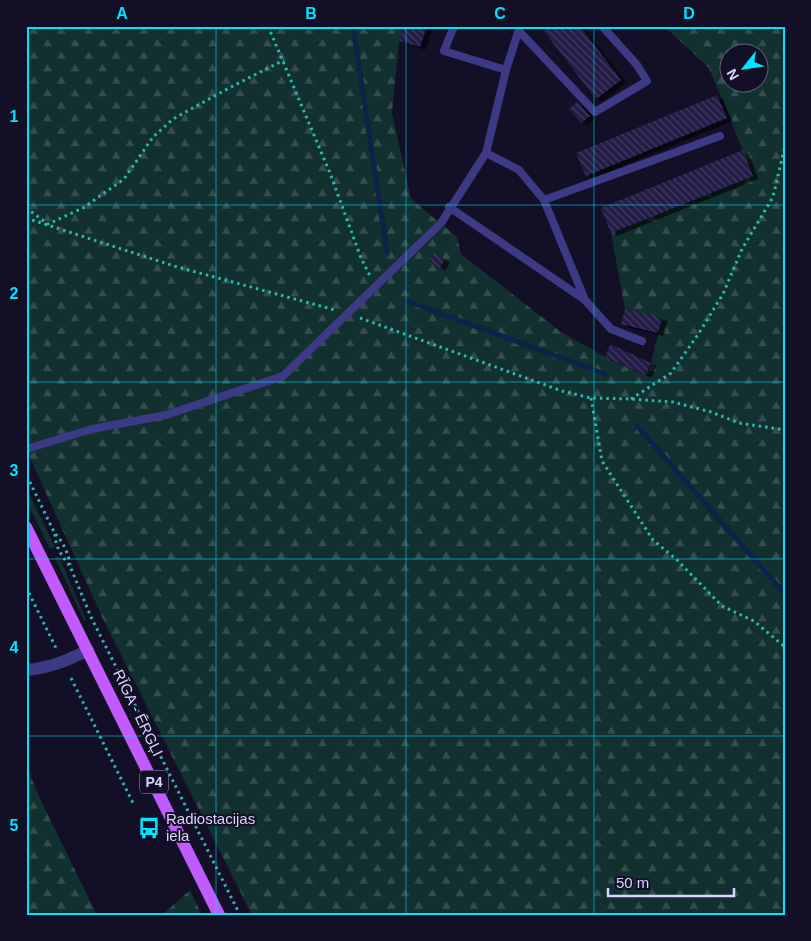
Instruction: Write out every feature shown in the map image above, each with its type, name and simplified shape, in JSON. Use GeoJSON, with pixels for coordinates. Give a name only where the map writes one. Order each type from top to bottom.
{"type":"FeatureCollection","features":[{"type":"Feature","properties":{"kind":"main road","name":"RĪGA - ĒRGĻI"},"geometry":{"type":"LineString","coordinates":[[26,526],[219,915]]}},
{"type":"Feature","properties":{"kind":"street"},"geometry":{"type":"LineString","coordinates":[[26,670],[44,668],[63,662],[88,650]]}},
{"type":"Feature","properties":{"kind":"lane"},"geometry":{"type":"LineString","coordinates":[[454,26],[444,51],[506,70]]}},
{"type":"Feature","properties":{"kind":"lane"},"geometry":{"type":"LineString","coordinates":[[519,28],[596,112],[647,81],[637,64],[602,26]]}},
{"type":"Feature","properties":{"kind":"lane"},"geometry":{"type":"LineString","coordinates":[[26,449],[92,429],[166,415],[283,376],[440,222],[486,153],[506,70],[519,28]]}},
{"type":"Feature","properties":{"kind":"lane"},"geometry":{"type":"LineString","coordinates":[[544,200],[720,136]]}},
{"type":"Feature","properties":{"kind":"lane"},"geometry":{"type":"LineString","coordinates":[[486,153],[519,170],[544,200],[585,300]]}},
{"type":"Feature","properties":{"kind":"lane"},"geometry":{"type":"LineString","coordinates":[[449,207],[585,300],[612,330],[642,340]]}},
{"type":"Feature","properties":{"kind":"path"},"geometry":{"type":"LineString","coordinates":[[268,26],[284,60],[330,173],[361,258],[375,286]]}},
{"type":"Feature","properties":{"kind":"path"},"geometry":{"type":"LineString","coordinates":[[48,224],[83,208],[124,179],[153,137],[173,119],[284,60]]}},
{"type":"Feature","properties":{"kind":"path"},"geometry":{"type":"LineString","coordinates":[[630,399],[671,373],[699,333],[722,294],[742,249],[773,197],[785,146]]}},
{"type":"Feature","properties":{"kind":"path"},"geometry":{"type":"LineString","coordinates":[[26,208],[48,224]]}},
{"type":"Feature","properties":{"kind":"path"},"geometry":{"type":"LineString","coordinates":[[26,218],[174,266],[348,313],[562,392],[591,398],[673,402],[711,412],[739,423],[785,430]]}},
{"type":"Feature","properties":{"kind":"path"},"geometry":{"type":"LineString","coordinates":[[591,398],[602,461],[653,540],[677,560],[700,586],[722,606],[754,621],[785,647]]}},
{"type":"Feature","properties":{"kind":"path"},"geometry":{"type":"LineString","coordinates":[[27,476],[55,534],[60,538],[70,559],[70,566]]}},
{"type":"Feature","properties":{"kind":"path"},"geometry":{"type":"LineString","coordinates":[[55,534],[55,541],[70,566],[91,617],[240,915]]}},
{"type":"Feature","properties":{"kind":"path"},"geometry":{"type":"LineString","coordinates":[[54,552],[64,548]]}},
{"type":"Feature","properties":{"kind":"path"},"geometry":{"type":"LineString","coordinates":[[26,586],[56,648]]}},
{"type":"Feature","properties":{"kind":"path"},"geometry":{"type":"LineString","coordinates":[[71,678],[134,805]]}},
{"type":"Feature","properties":{"kind":"green space"},"geometry":{"type":"Polygon","coordinates":[[[26,26],[403,26],[399,41],[392,113],[411,199],[457,237],[461,254],[561,332],[605,357],[646,375],[651,363],[662,319],[625,309],[611,233],[753,175],[719,92],[768,92],[768,42],[718,42],[718,90],[709,68],[666,26],[785,26],[785,915],[252,915],[103,619],[26,449],[26,26]]]}},
{"type":"Feature","properties":{"kind":"green space"},"geometry":{"type":"Polygon","coordinates":[[[26,487],[55,547],[50,549],[26,500],[26,487]]]}},
{"type":"Feature","properties":{"kind":"green space"},"geometry":{"type":"Polygon","coordinates":[[[59,556],[86,620],[84,621],[55,558],[59,556]]]}},
{"type":"Feature","properties":{"kind":"green space"},"geometry":{"type":"Polygon","coordinates":[[[26,765],[41,801],[97,915],[26,915],[26,765]]]}},
{"type":"Feature","properties":{"kind":"green space"},"geometry":{"type":"Polygon","coordinates":[[[190,890],[202,915],[162,915],[190,890]]]}},
{"type":"Feature","properties":{"kind":"building"},"geometry":{"type":"Polygon","coordinates":[[[403,26],[427,26],[420,47],[399,41],[403,26]]]}},
{"type":"Feature","properties":{"kind":"building"},"geometry":{"type":"Polygon","coordinates":[[[540,26],[580,26],[621,80],[596,99],[540,26]]]}},
{"type":"Feature","properties":{"kind":"building"},"geometry":{"type":"Polygon","coordinates":[[[717,95],[727,118],[586,176],[576,153],[717,95]]]}},
{"type":"Feature","properties":{"kind":"building"},"geometry":{"type":"Polygon","coordinates":[[[577,102],[590,116],[581,123],[569,109],[577,102]]]}},
{"type":"Feature","properties":{"kind":"building"},"geometry":{"type":"Polygon","coordinates":[[[743,150],[753,176],[611,233],[601,208],[743,150]]]}},
{"type":"Feature","properties":{"kind":"building"},"geometry":{"type":"Polygon","coordinates":[[[434,253],[444,260],[440,268],[429,261],[434,253]]]}},
{"type":"Feature","properties":{"kind":"building"},"geometry":{"type":"Polygon","coordinates":[[[625,309],[662,318],[658,333],[621,324],[625,309]]]}},
{"type":"Feature","properties":{"kind":"building"},"geometry":{"type":"Polygon","coordinates":[[[610,344],[651,363],[646,375],[605,357],[610,344]]]}},
{"type":"Feature","properties":{"kind":"waterway"},"geometry":{"type":"LineString","coordinates":[[353,26],[387,252]]}},
{"type":"Feature","properties":{"kind":"waterway"},"geometry":{"type":"LineString","coordinates":[[407,301],[605,374]]}},
{"type":"Feature","properties":{"kind":"waterway"},"geometry":{"type":"LineString","coordinates":[[637,426],[785,594]]}},
{"type":"Feature","properties":{"kind":"place","name":"Radiostacijas iela"},"geometry":{"type":"Point","coordinates":[149,828]}}]}
